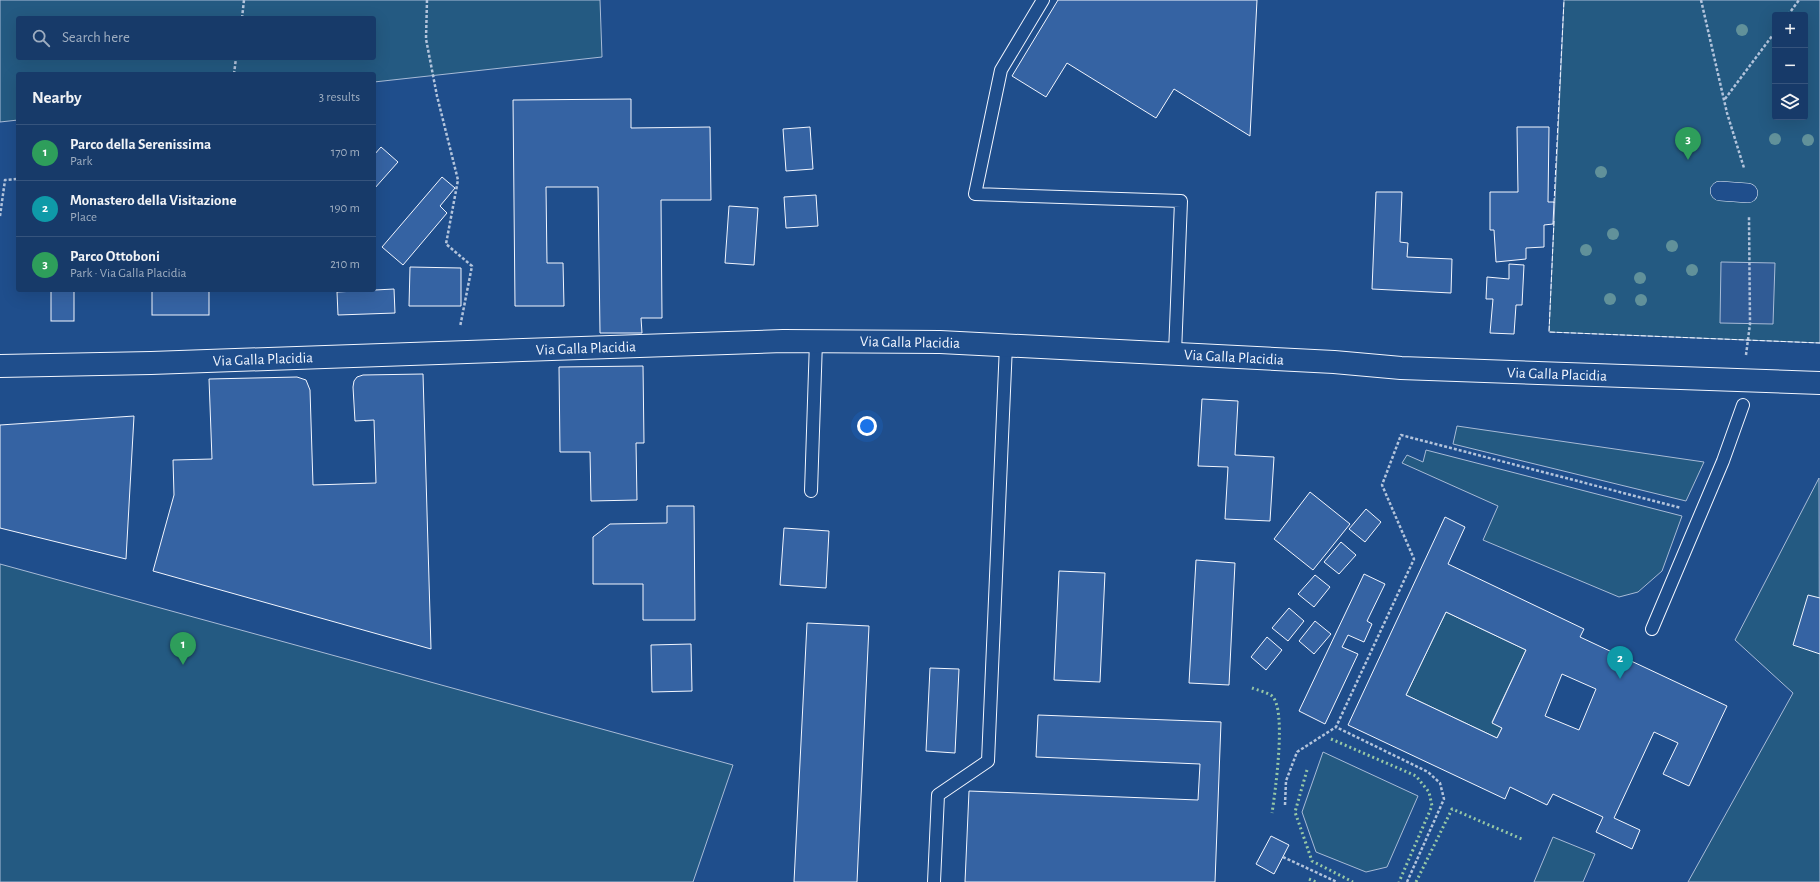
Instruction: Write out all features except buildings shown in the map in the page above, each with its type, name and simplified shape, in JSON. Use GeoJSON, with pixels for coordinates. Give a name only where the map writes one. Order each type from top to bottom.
{"type":"FeatureCollection","features":[{"type":"Feature","properties":{"kind":"main road","name":"Via Galla Placidia"},"geometry":{"type":"LineString","coordinates":[[0,366],[159,363],[816,341],[924,342],[1175,353],[1334,362],[1401,368],[1820,383]]}},
{"type":"Feature","properties":{"kind":"street"},"geometry":{"type":"LineString","coordinates":[[1720,192],[1748,193]]}},
{"type":"Feature","properties":{"kind":"lane"},"geometry":{"type":"LineString","coordinates":[[1043,0],[1001,70],[975,194],[1181,201],[1175,353]]}},
{"type":"Feature","properties":{"kind":"lane"},"geometry":{"type":"LineString","coordinates":[[811,491],[816,341]]}},
{"type":"Feature","properties":{"kind":"lane"},"geometry":{"type":"LineString","coordinates":[[934,882],[938,795],[988,761],[1006,345]]}},
{"type":"Feature","properties":{"kind":"lane"},"geometry":{"type":"LineString","coordinates":[[1652,630],[1723,461],[1743,405]]}},
{"type":"Feature","properties":{"kind":"path"},"geometry":{"type":"LineString","coordinates":[[242,16],[244,0]]}},
{"type":"Feature","properties":{"kind":"path"},"geometry":{"type":"LineString","coordinates":[[426,0],[426,39],[437,96],[458,180],[446,244],[472,266],[460,324],[458,352]]}},
{"type":"Feature","properties":{"kind":"path"},"geometry":{"type":"LineString","coordinates":[[1790,12],[1799,0]]}},
{"type":"Feature","properties":{"kind":"path"},"geometry":{"type":"LineString","coordinates":[[1724,99],[1772,36]]}},
{"type":"Feature","properties":{"kind":"path"},"geometry":{"type":"LineString","coordinates":[[234,72],[236,60]]}},
{"type":"Feature","properties":{"kind":"path"},"geometry":{"type":"LineString","coordinates":[[0,216],[5,180],[16,179]]}},
{"type":"Feature","properties":{"kind":"path"},"geometry":{"type":"LineString","coordinates":[[1285,805],[1286,781],[1297,752],[1336,728],[1414,559],[1382,485],[1401,435],[1701,513]]}},
{"type":"Feature","properties":{"kind":"path"},"geometry":{"type":"LineString","coordinates":[[1336,728],[1428,772],[1440,783],[1444,799],[1407,882]]}},
{"type":"Feature","properties":{"kind":"path"},"geometry":{"type":"LineString","coordinates":[[1283,857],[1337,882]]}},
{"type":"Feature","properties":{"kind":"shaded area"},"geometry":{"type":"Polygon","coordinates":[[[0,0],[600,0],[602,57],[376,82],[376,72],[16,72],[16,120],[0,122],[0,0]]]}},
{"type":"Feature","properties":{"kind":"shaded area"},"geometry":{"type":"Polygon","coordinates":[[[1564,0],[1820,0],[1820,343],[1549,332],[1564,0]]]}},
{"type":"Feature","properties":{"kind":"shaded area"},"geometry":{"type":"Polygon","coordinates":[[[1721,262],[1775,263],[1773,324],[1720,323],[1721,262]]]}},
{"type":"Feature","properties":{"kind":"shaded area"},"geometry":{"type":"Polygon","coordinates":[[[1457,426],[1704,462],[1686,501],[1453,444],[1457,426]]]}},
{"type":"Feature","properties":{"kind":"shaded area"},"geometry":{"type":"Polygon","coordinates":[[[1426,450],[1682,516],[1662,571],[1638,592],[1619,597],[1483,540],[1498,506],[1402,463],[1407,455],[1423,462],[1426,450]]]}},
{"type":"Feature","properties":{"kind":"shaded area"},"geometry":{"type":"Polygon","coordinates":[[[1819,478],[1820,882],[1688,882],[1793,693],[1735,640],[1819,478]]]}},
{"type":"Feature","properties":{"kind":"shaded area"},"geometry":{"type":"Polygon","coordinates":[[[0,564],[733,765],[693,882],[0,882],[0,564]]]}},
{"type":"Feature","properties":{"kind":"shaded area"},"geometry":{"type":"Polygon","coordinates":[[[1446,612],[1526,650],[1492,722],[1502,728],[1497,738],[1406,695],[1446,612]]]}},
{"type":"Feature","properties":{"kind":"shaded area"},"geometry":{"type":"Polygon","coordinates":[[[1323,752],[1418,796],[1387,867],[1366,872],[1316,852],[1302,812],[1323,752]]]}},
{"type":"Feature","properties":{"kind":"shaded area"},"geometry":{"type":"Polygon","coordinates":[[[1553,837],[1595,854],[1583,882],[1534,882],[1553,837]]]}},
{"type":"Feature","properties":{"kind":"hedge"},"geometry":{"type":"LineString","coordinates":[[1252,688],[1272,696],[1276,704],[1279,717],[1279,752],[1272,813]]}},
{"type":"Feature","properties":{"kind":"hedge"},"geometry":{"type":"LineString","coordinates":[[1331,739],[1416,776],[1429,792],[1432,806],[1399,882]]}},
{"type":"Feature","properties":{"kind":"hedge"},"geometry":{"type":"LineString","coordinates":[[1307,770],[1295,812],[1312,861],[1353,882]]}},
{"type":"Feature","properties":{"kind":"hedge"},"geometry":{"type":"LineString","coordinates":[[1416,882],[1452,809],[1524,840]]}},
{"type":"Feature","properties":{"kind":"hedge"},"geometry":{"type":"LineString","coordinates":[[1309,879],[1316,882]]}},
{"type":"Feature","properties":{"kind":"fence"},"geometry":{"type":"LineString","coordinates":[[1554,203],[1564,0]]}},
{"type":"Feature","properties":{"kind":"fence"},"geometry":{"type":"LineString","coordinates":[[1554,221],[1549,332],[1820,343]]}},
{"type":"Feature","properties":{"kind":"place","name":"Parco Ottoboni"},"geometry":{"type":"Point","coordinates":[1688,160]}},
{"type":"Feature","properties":{"kind":"place","name":"Parco della Serenissima"},"geometry":{"type":"Point","coordinates":[183,665]}},
{"type":"Feature","properties":{"kind":"place","name":"Monastero della Visitazione"},"geometry":{"type":"Point","coordinates":[1620,679]}}]}
